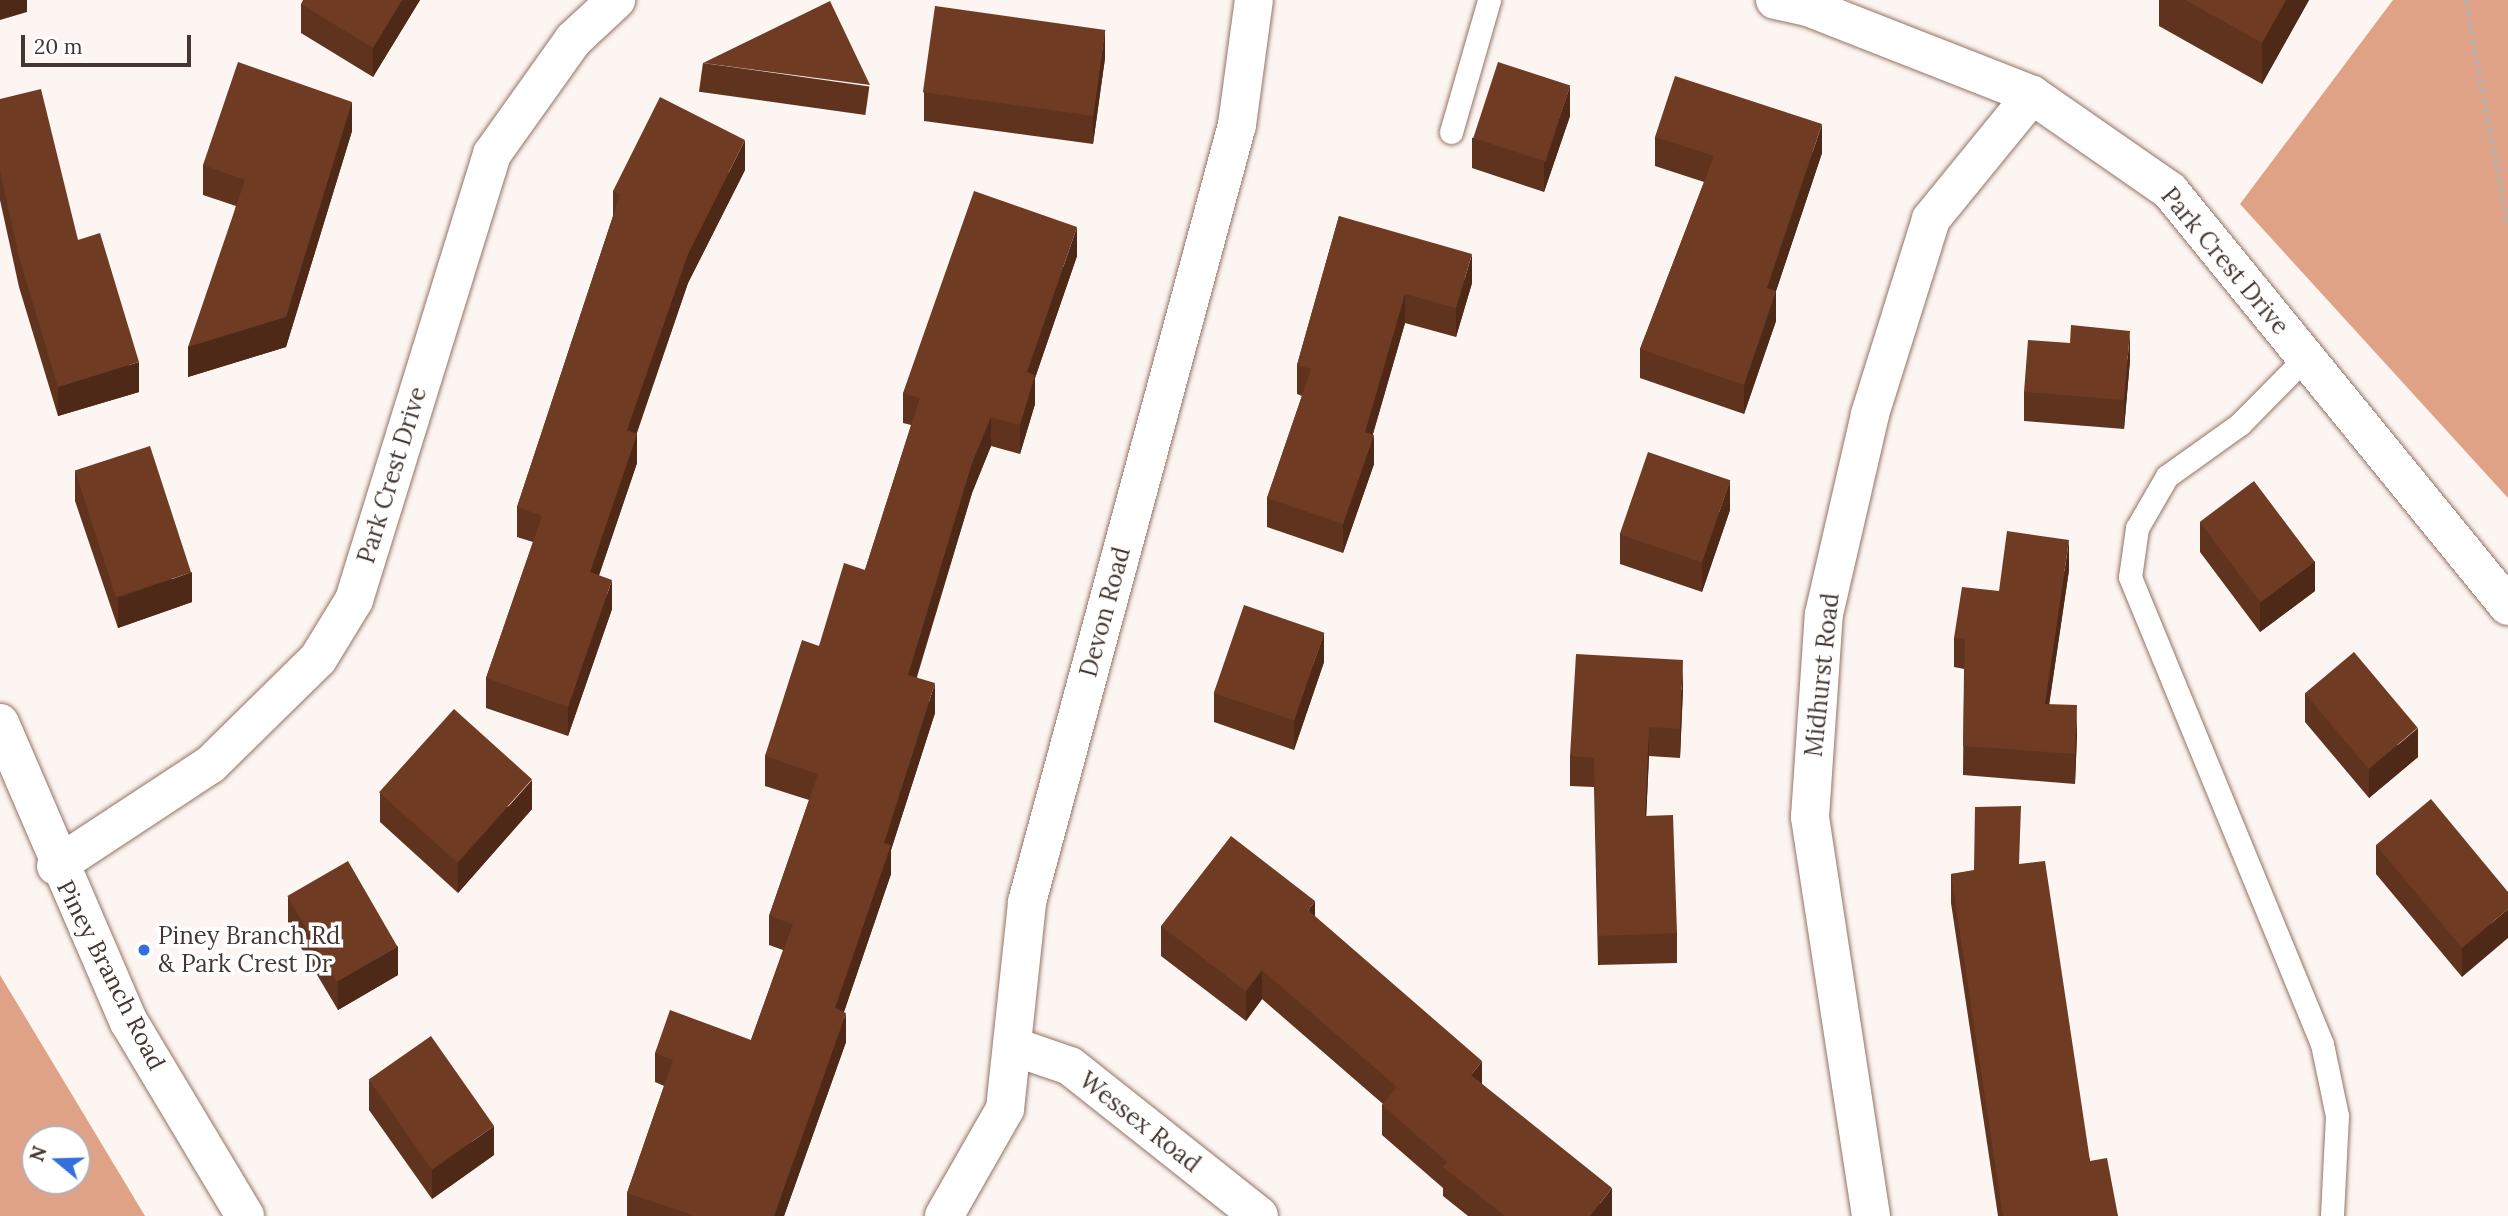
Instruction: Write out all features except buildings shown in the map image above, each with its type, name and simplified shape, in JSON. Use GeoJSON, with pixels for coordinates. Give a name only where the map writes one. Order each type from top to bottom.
{"type":"FeatureCollection","features":[{"type":"Feature","properties":{"kind":"street","name":"Park Crest Drive"},"geometry":{"type":"LineString","coordinates":[[56,866],[210,765],[318,659],[354,600],[492,154],[573,40],[616,0]]}},
{"type":"Feature","properties":{"kind":"street","name":"Devon Road"},"geometry":{"type":"LineString","coordinates":[[944,1216],[1005,1109],[1027,902],[1237,125],[1255,0]]}},
{"type":"Feature","properties":{"kind":"street","name":"Park Crest Drive"},"geometry":{"type":"LineString","coordinates":[[1775,0],[1808,7],[2032,96],[2170,191],[2508,606]]}},
{"type":"Feature","properties":{"kind":"street","name":"Midhurst Road"},"geometry":{"type":"LineString","coordinates":[[1871,1216],[1810,817],[1824,614],[1870,415],[1931,219],[2032,96]]}},
{"type":"Feature","properties":{"kind":"street","name":"Piney Branch Road"},"geometry":{"type":"LineString","coordinates":[[0,723],[56,866],[128,1022],[245,1216]]}},
{"type":"Feature","properties":{"kind":"street","name":"Wessex Road"},"geometry":{"type":"LineString","coordinates":[[1012,1046],[1070,1066],[1259,1216]]}},
{"type":"Feature","properties":{"kind":"lane"},"geometry":{"type":"LineString","coordinates":[[1451,132],[1489,0]]}},
{"type":"Feature","properties":{"kind":"lane"},"geometry":{"type":"LineString","coordinates":[[2306,357],[2240,424],[2167,476],[2137,528],[2130,577],[2322,1044],[2337,1116],[2332,1216]]}},
{"type":"Feature","properties":{"kind":"path"},"geometry":{"type":"LineString","coordinates":[[2466,0],[2508,226]]}},
{"type":"Feature","properties":{"kind":"shaded area"},"geometry":{"type":"Polygon","coordinates":[[[2393,0],[2508,0],[2508,498],[2240,204],[2393,0]]]}},
{"type":"Feature","properties":{"kind":"shaded area"},"geometry":{"type":"Polygon","coordinates":[[[0,975],[90,1125],[21,1125],[21,1195],[91,1195],[91,1126],[145,1216],[0,1216],[0,975]]]}},
{"type":"Feature","properties":{"kind":"place","name":"Piney Branch Rd & Park Crest Dr"},"geometry":{"type":"Point","coordinates":[144,950]}}]}
